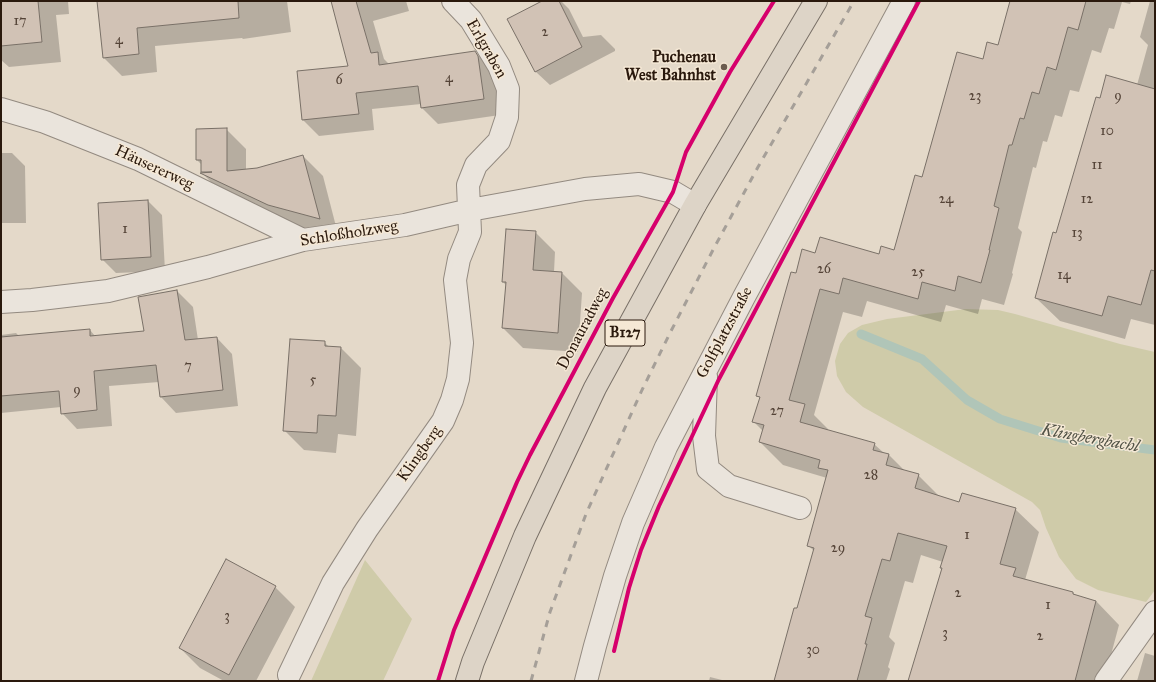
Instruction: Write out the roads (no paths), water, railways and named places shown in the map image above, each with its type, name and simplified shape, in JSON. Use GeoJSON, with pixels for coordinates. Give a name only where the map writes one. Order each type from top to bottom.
{"type":"FeatureCollection","features":[{"type":"Feature","properties":{"kind":"main road","name":"B127"},"geometry":{"type":"LineString","coordinates":[[467,681],[473,662],[525,536],[595,388],[695,205],[816,1]]}},
{"type":"Feature","properties":{"kind":"street","name":"Erlgraben"},"geometry":{"type":"LineString","coordinates":[[453,1],[471,20],[499,66],[508,89],[507,117],[499,141],[476,165],[468,185],[470,210]]}},
{"type":"Feature","properties":{"kind":"street","name":"Golfplatzstraße"},"geometry":{"type":"LineString","coordinates":[[586,681],[615,576],[633,523],[666,447],[795,202],[904,1]]}},
{"type":"Feature","properties":{"kind":"street","name":"Häusererweg"},"geometry":{"type":"LineString","coordinates":[[1,109],[45,122],[138,159],[303,240]]}},
{"type":"Feature","properties":{"kind":"street","name":"Schloßholzweg"},"geometry":{"type":"LineString","coordinates":[[1,302],[108,292],[208,267],[303,240],[405,225],[470,210],[584,189],[639,184],[673,192],[695,205]]}},
{"type":"Feature","properties":{"kind":"street","name":"Klingberg"},"geometry":{"type":"LineString","coordinates":[[289,675],[333,583],[367,529],[443,421],[452,400],[458,379],[462,343],[455,280],[459,259],[470,232],[470,210]]}},
{"type":"Feature","properties":{"kind":"street"},"geometry":{"type":"LineString","coordinates":[[706,370],[704,436],[708,469],[729,486],[800,508]]}},
{"type":"Feature","properties":{"kind":"street"},"geometry":{"type":"LineString","coordinates":[[1106,681],[1155,612]]}},
{"type":"Feature","properties":{"kind":"waterway","name":"Klingbergbachl"},"geometry":{"type":"LineString","coordinates":[[861,334],[922,359],[967,400],[1000,419],[1061,438],[1155,450]]}},
{"type":"Feature","properties":{"kind":"railway"},"geometry":{"type":"LineString","coordinates":[[531,681],[550,612],[586,514],[642,390],[714,248],[758,167],[854,1]]}},
{"type":"Feature","properties":{"kind":"place","name":"Puchenau West Bahnhst"},"geometry":{"type":"Point","coordinates":[724,67]}}]}
